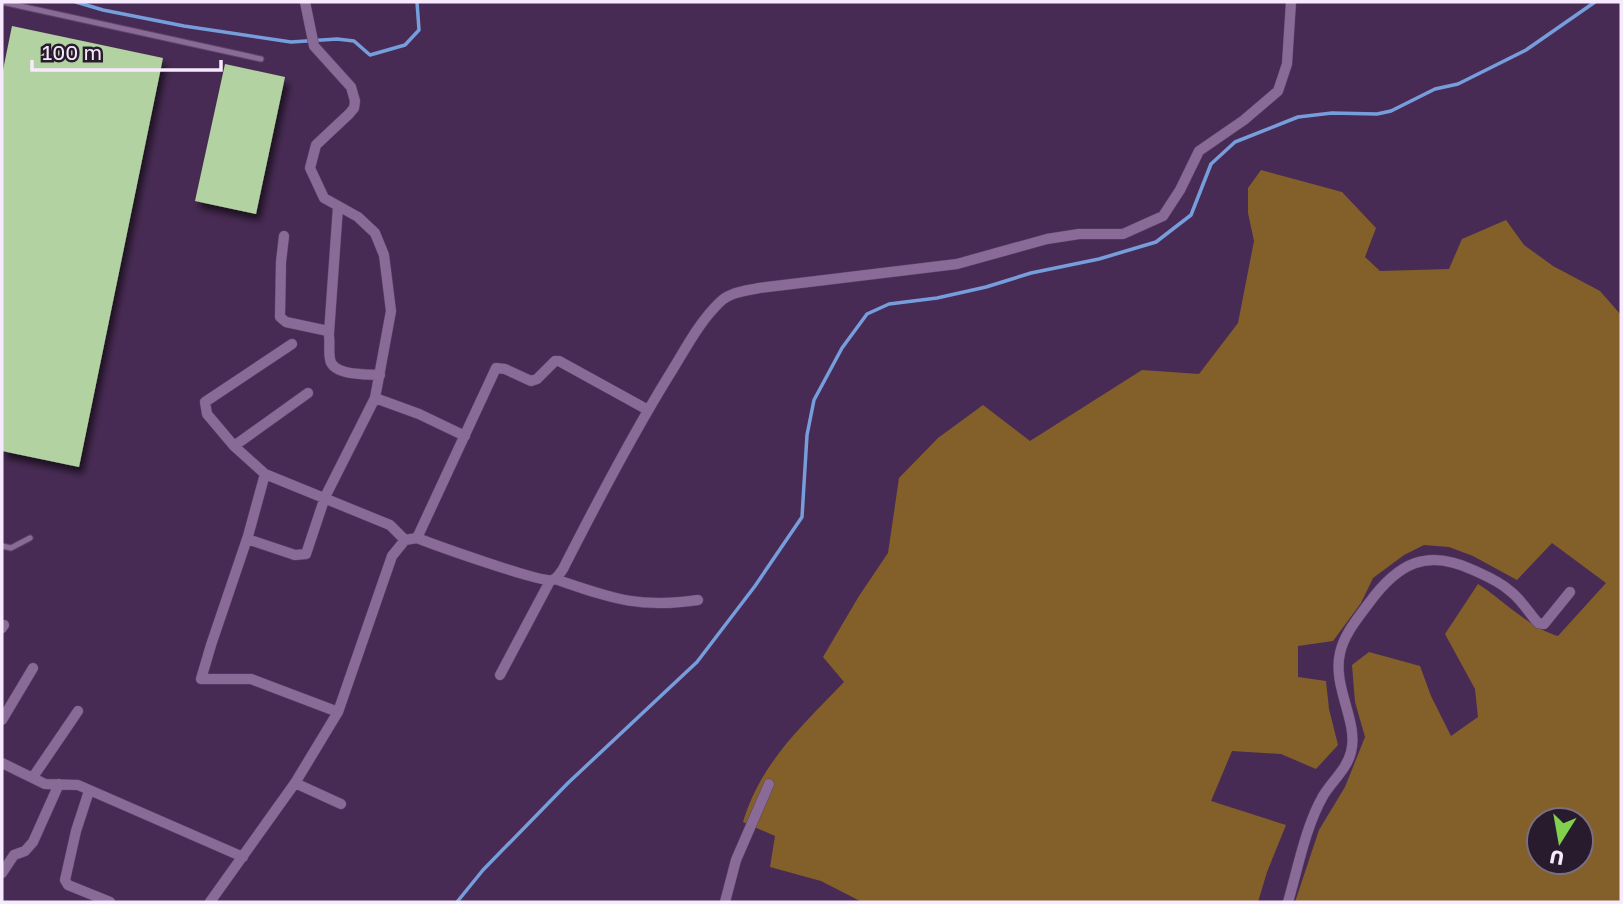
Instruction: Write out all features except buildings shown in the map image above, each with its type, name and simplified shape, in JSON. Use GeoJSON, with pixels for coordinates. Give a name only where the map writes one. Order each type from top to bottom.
{"type":"FeatureCollection","features":[{"type":"Feature","properties":{"kind":"street"},"geometry":{"type":"LineString","coordinates":[[247,540],[295,555],[306,554],[325,497],[375,398],[391,311],[384,255],[372,228],[331,203],[319,192],[310,168],[316,145],[349,114],[355,101],[351,87],[313,42],[305,2]]}},
{"type":"Feature","properties":{"kind":"street"},"geometry":{"type":"LineString","coordinates":[[500,675],[553,580],[564,569],[615,466],[648,410],[701,324],[721,301],[730,295],[759,288],[957,264],[1047,239],[1079,234],[1123,234],[1163,216],[1181,190],[1190,164],[1199,151],[1244,120],[1278,91],[1287,64],[1291,2]]}},
{"type":"Feature","properties":{"kind":"street"},"geometry":{"type":"LineString","coordinates":[[338,206],[329,333],[330,362],[334,368],[341,371],[380,375]]}},
{"type":"Feature","properties":{"kind":"street"},"geometry":{"type":"LineString","coordinates":[[284,236],[280,317],[286,322],[329,333]]}},
{"type":"Feature","properties":{"kind":"street"},"geometry":{"type":"LineString","coordinates":[[292,344],[205,402],[207,414],[234,446],[265,474],[390,525],[405,540]]}},
{"type":"Feature","properties":{"kind":"street"},"geometry":{"type":"LineString","coordinates":[[417,538],[496,368],[531,380],[537,379],[555,361],[559,361],[648,410]]}},
{"type":"Feature","properties":{"kind":"street"},"geometry":{"type":"LineString","coordinates":[[234,446],[308,393]]}},
{"type":"Feature","properties":{"kind":"street"},"geometry":{"type":"LineString","coordinates":[[375,398],[410,410],[465,436]]}},
{"type":"Feature","properties":{"kind":"street"},"geometry":{"type":"LineString","coordinates":[[265,474],[247,540],[201,680],[251,680],[338,712]]}},
{"type":"Feature","properties":{"kind":"street"},"geometry":{"type":"LineString","coordinates":[[210,902],[295,783],[338,712],[392,556],[405,540],[417,538],[614,599],[654,605],[698,600]]}},
{"type":"Feature","properties":{"kind":"street"},"geometry":{"type":"LineString","coordinates":[[1288,902],[1322,797],[1351,755],[1354,740],[1339,683],[1340,650],[1352,627],[1391,576],[1423,559],[1460,564],[1492,578],[1511,591],[1538,623],[1547,622],[1570,592]]}},
{"type":"Feature","properties":{"kind":"street"},"geometry":{"type":"LineString","coordinates":[[2,720],[33,668]]}},
{"type":"Feature","properties":{"kind":"street"},"geometry":{"type":"LineString","coordinates":[[33,777],[78,711]]}},
{"type":"Feature","properties":{"kind":"street"},"geometry":{"type":"LineString","coordinates":[[2,763],[45,784],[73,783],[243,857]]}},
{"type":"Feature","properties":{"kind":"street"},"geometry":{"type":"LineString","coordinates":[[295,783],[341,804]]}},
{"type":"Feature","properties":{"kind":"street"},"geometry":{"type":"LineString","coordinates":[[2,873],[14,855],[25,851],[33,842],[59,784]]}},
{"type":"Feature","properties":{"kind":"street"},"geometry":{"type":"LineString","coordinates":[[725,902],[736,860],[769,784]]}},
{"type":"Feature","properties":{"kind":"street"},"geometry":{"type":"LineString","coordinates":[[89,791],[76,831],[65,880],[68,885],[110,902]]}},
{"type":"Feature","properties":{"kind":"lane"},"geometry":{"type":"LineString","coordinates":[[2,2],[261,59]]}},
{"type":"Feature","properties":{"kind":"lane"},"geometry":{"type":"LineString","coordinates":[[2,546],[11,548],[30,538]]}},
{"type":"Feature","properties":{"kind":"shaded area"},"geometry":{"type":"Polygon","coordinates":[[[1261,170],[1342,192],[1376,228],[1365,257],[1380,271],[1449,269],[1462,239],[1506,220],[1524,245],[1553,266],[1600,291],[1621,315],[1621,902],[1295,902],[1319,830],[1345,787],[1365,737],[1355,702],[1352,665],[1369,652],[1420,666],[1451,736],[1478,717],[1475,689],[1445,634],[1478,584],[1527,621],[1558,636],[1606,583],[1552,543],[1517,580],[1473,556],[1449,547],[1424,545],[1404,555],[1373,578],[1361,603],[1333,641],[1298,646],[1298,677],[1326,681],[1329,709],[1338,745],[1316,769],[1281,754],[1232,751],[1211,801],[1286,825],[1258,902],[862,902],[821,881],[770,867],[775,836],[743,822],[761,781],[784,746],[844,682],[823,657],[888,553],[899,478],[938,438],[983,405],[1030,441],[1142,370],[1199,374],[1238,323],[1254,241],[1248,213],[1248,188],[1261,170]]]}},
{"type":"Feature","properties":{"kind":"waterway"},"geometry":{"type":"LineString","coordinates":[[76,2],[184,26],[291,42],[337,39],[354,41],[370,55],[405,45],[419,30],[417,2]]}},
{"type":"Feature","properties":{"kind":"waterway"},"geometry":{"type":"LineString","coordinates":[[457,902],[483,870],[568,783],[697,662],[755,586],[802,517],[807,435],[814,400],[842,348],[867,314],[889,304],[937,298],[986,287],[1156,242],[1191,215],[1211,164],[1235,142],[1298,117],[1391,111],[1435,89],[1458,84],[1526,50],[1595,2]]}}]}
